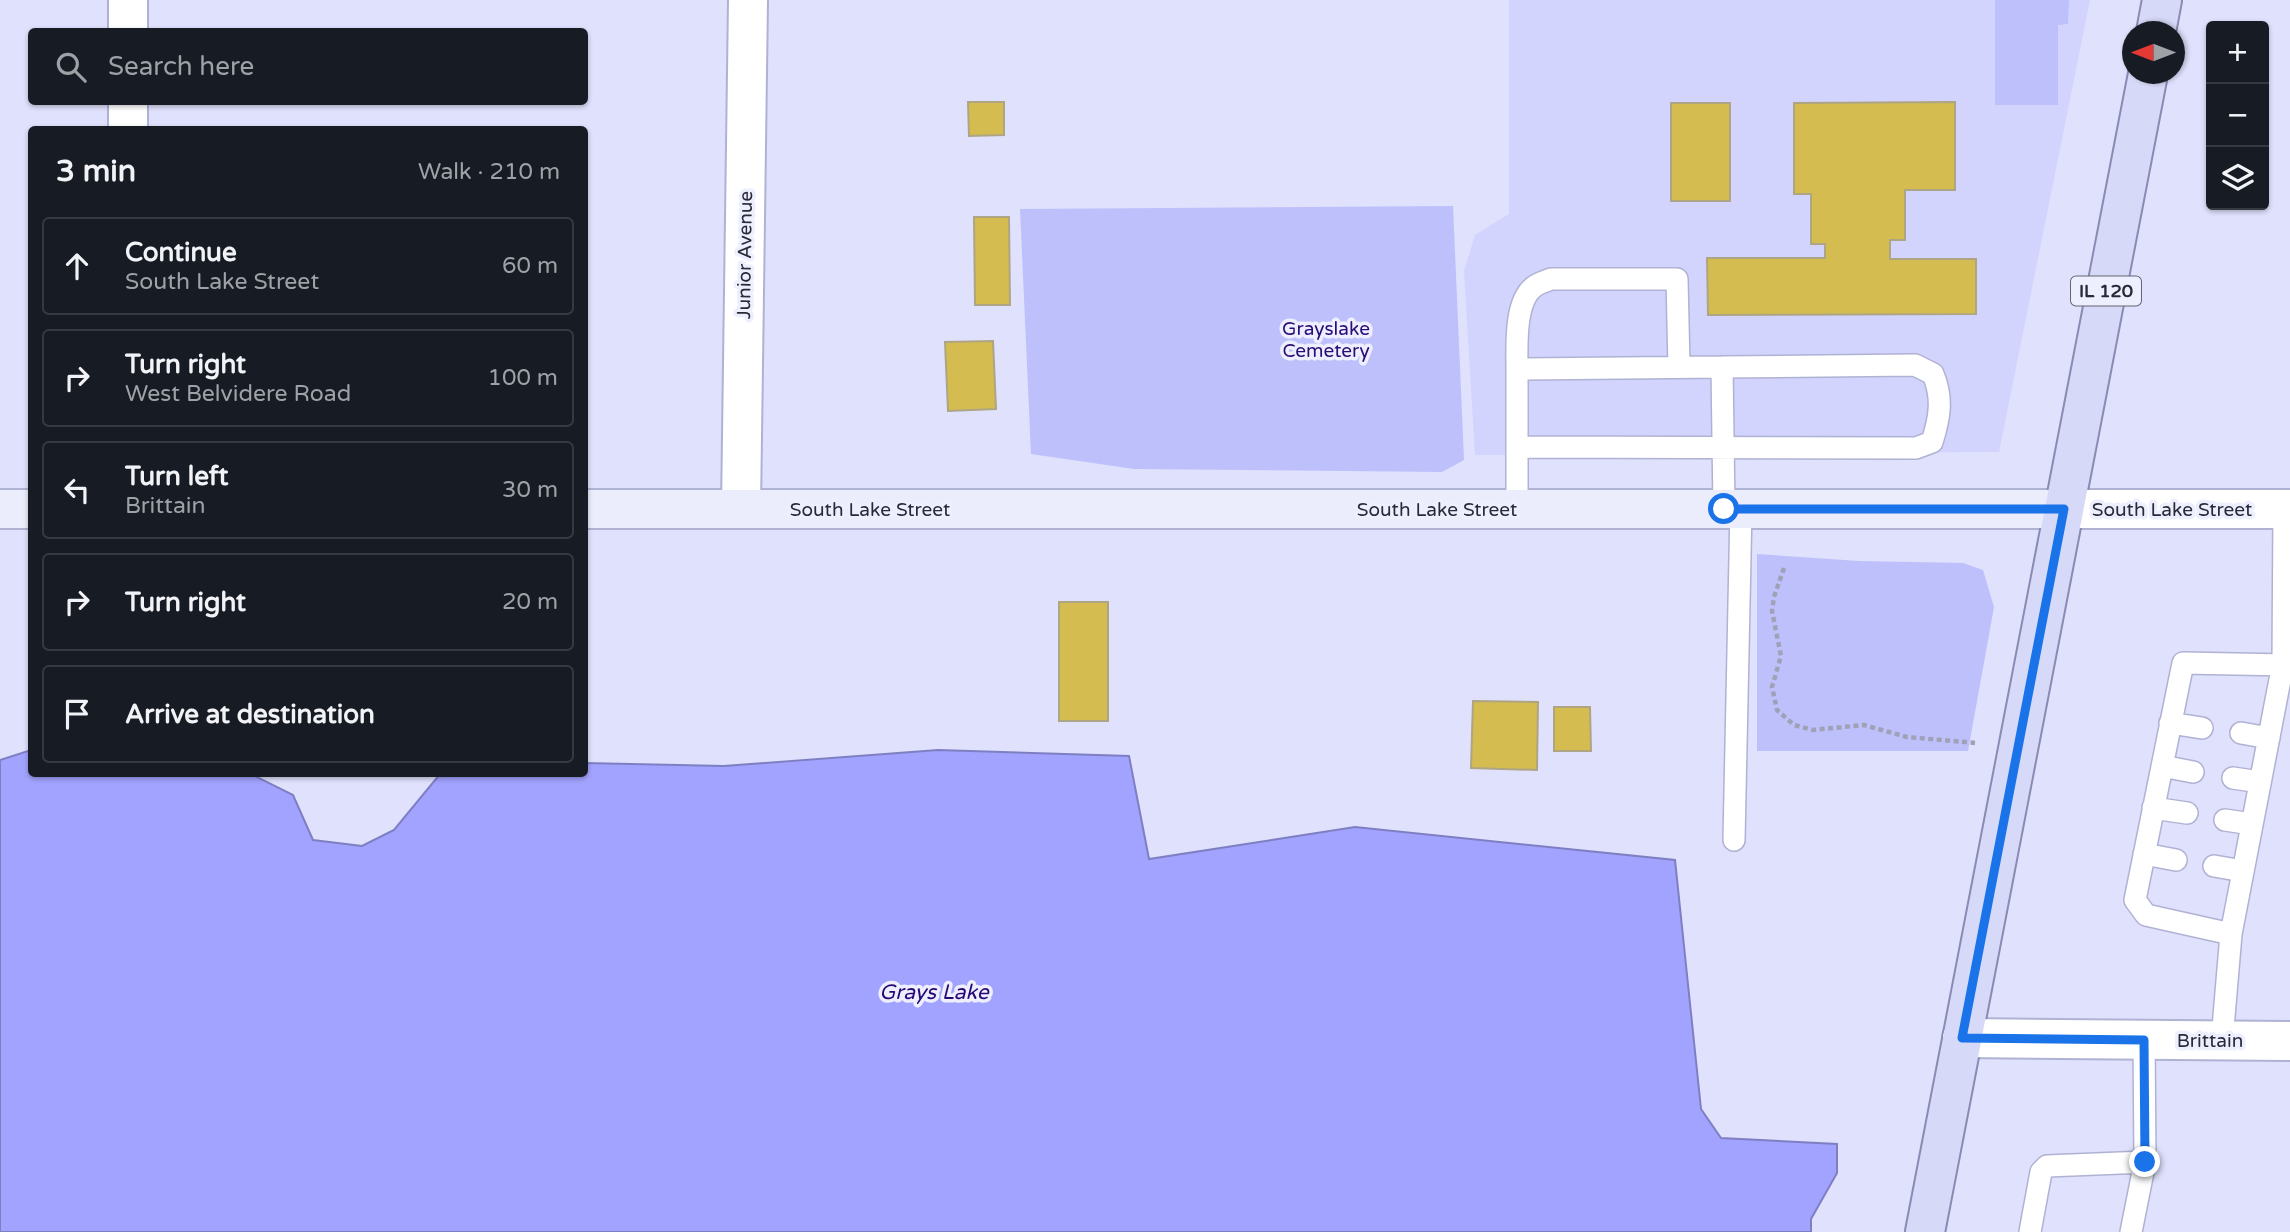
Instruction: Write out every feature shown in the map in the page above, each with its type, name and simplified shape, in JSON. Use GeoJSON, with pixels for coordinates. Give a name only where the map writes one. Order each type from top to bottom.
{"type":"FeatureCollection","features":[{"type":"Feature","properties":{"kind":"main road"},"geometry":{"type":"LineString","coordinates":[[2158,21],[2162,0]]}},
{"type":"Feature","properties":{"kind":"main road","name":"IL 120"},"geometry":{"type":"LineString","coordinates":[[1925,1232],[2146,84]]}},
{"type":"Feature","properties":{"kind":"street"},"geometry":{"type":"LineString","coordinates":[[128,0],[128,28]]}},
{"type":"Feature","properties":{"kind":"street","name":"Junior Avenue"},"geometry":{"type":"LineString","coordinates":[[741,509],[748,0]]}},
{"type":"Feature","properties":{"kind":"street"},"geometry":{"type":"LineString","coordinates":[[128,105],[128,126]]}},
{"type":"Feature","properties":{"kind":"street"},"geometry":{"type":"LineString","coordinates":[[0,509],[28,509]]}},
{"type":"Feature","properties":{"kind":"street","name":"South Lake Street"},"geometry":{"type":"LineString","coordinates":[[588,509],[2287,509]]}},
{"type":"Feature","properties":{"kind":"street","name":"Brittain"},"geometry":{"type":"LineString","coordinates":[[1962,1038],[2290,1041]]}},
{"type":"Feature","properties":{"kind":"lane"},"geometry":{"type":"LineString","coordinates":[[1517,509],[1517,329],[1522,307],[1532,287],[1551,279],[1677,279],[1679,367]]}},
{"type":"Feature","properties":{"kind":"lane"},"geometry":{"type":"LineString","coordinates":[[1517,369],[1914,365],[1933,374],[1939,389],[1940,415],[1932,442],[1916,448],[1517,447]]}},
{"type":"Feature","properties":{"kind":"lane"},"geometry":{"type":"LineString","coordinates":[[1722,367],[1723,448],[1732,509],[1734,840]]}},
{"type":"Feature","properties":{"kind":"lane"},"geometry":{"type":"LineString","coordinates":[[2222,1040],[2231,934],[2269,738],[2287,665],[2287,509]]}},
{"type":"Feature","properties":{"kind":"lane"},"geometry":{"type":"LineString","coordinates":[[2231,934],[2146,915],[2135,900],[2170,723],[2183,663],[2287,665]]}},
{"type":"Feature","properties":{"kind":"lane"},"geometry":{"type":"LineString","coordinates":[[2170,723],[2202,728]]}},
{"type":"Feature","properties":{"kind":"lane"},"geometry":{"type":"LineString","coordinates":[[2241,733],[2269,738]]}},
{"type":"Feature","properties":{"kind":"lane"},"geometry":{"type":"LineString","coordinates":[[2162,766],[2193,772]]}},
{"type":"Feature","properties":{"kind":"lane"},"geometry":{"type":"LineString","coordinates":[[2233,778],[2260,782]]}},
{"type":"Feature","properties":{"kind":"lane"},"geometry":{"type":"LineString","coordinates":[[2153,808],[2187,813]]}},
{"type":"Feature","properties":{"kind":"lane"},"geometry":{"type":"LineString","coordinates":[[2225,820],[2252,824]]}},
{"type":"Feature","properties":{"kind":"lane"},"geometry":{"type":"LineString","coordinates":[[2144,854],[2176,860]]}},
{"type":"Feature","properties":{"kind":"lane"},"geometry":{"type":"LineString","coordinates":[[2214,866],[2243,871]]}},
{"type":"Feature","properties":{"kind":"lane"},"geometry":{"type":"LineString","coordinates":[[2131,1232],[2145,1162],[2144,1040]]}},
{"type":"Feature","properties":{"kind":"lane"},"geometry":{"type":"LineString","coordinates":[[2030,1232],[2041,1172],[2047,1166],[2145,1162]]}},
{"type":"Feature","properties":{"kind":"path"},"geometry":{"type":"LineString","coordinates":[[1784,568],[1772,611],[1781,656],[1772,687],[1777,710],[1794,726],[1813,730],[1864,726],[1907,737],[1975,743]]}},
{"type":"Feature","properties":{"kind":"shaded area"},"geometry":{"type":"Polygon","coordinates":[[[1509,0],[2090,0],[1999,452],[1475,455],[1464,271],[1475,235],[1509,214],[1509,0]]]}},
{"type":"Feature","properties":{"kind":"green space"},"geometry":{"type":"Polygon","coordinates":[[[1995,0],[2069,0],[2068,24],[2058,25],[2058,105],[1995,105],[1995,0]]]}},
{"type":"Feature","properties":{"kind":"green space","name":"Grayslake Cemetery"},"geometry":{"type":"Polygon","coordinates":[[[1453,206],[1464,460],[1442,472],[1134,469],[1031,454],[1020,209],[1453,206]]]}},
{"type":"Feature","properties":{"kind":"green space"},"geometry":{"type":"Polygon","coordinates":[[[1757,554],[1859,561],[1963,563],[1983,570],[1994,607],[1968,751],[1757,751],[1757,554]]]}},
{"type":"Feature","properties":{"kind":"water","name":"Grays Lake"},"geometry":{"type":"Polygon","coordinates":[[[938,750],[1129,756],[1149,859],[1355,827],[1675,860],[1701,1109],[1721,1138],[1837,1144],[1837,1173],[1811,1219],[1811,1232],[0,1232],[0,760],[28,751],[28,777],[257,777],[293,795],[313,840],[362,846],[394,830],[438,777],[588,777],[588,763],[724,766],[938,750]]]}},
{"type":"Feature","properties":{"kind":"building"},"geometry":{"type":"Polygon","coordinates":[[[968,102],[1004,102],[1004,135],[969,136],[968,102]]]}},
{"type":"Feature","properties":{"kind":"building"},"geometry":{"type":"Polygon","coordinates":[[[1955,102],[1955,190],[1905,190],[1905,240],[1890,240],[1890,259],[1976,259],[1976,314],[1708,315],[1707,258],[1825,258],[1825,244],[1811,244],[1811,194],[1794,194],[1794,103],[1955,102]]]}},
{"type":"Feature","properties":{"kind":"building"},"geometry":{"type":"Polygon","coordinates":[[[1671,103],[1730,103],[1730,201],[1671,201],[1671,103]]]}},
{"type":"Feature","properties":{"kind":"building"},"geometry":{"type":"Polygon","coordinates":[[[974,217],[1009,217],[1010,305],[975,305],[974,217]]]}},
{"type":"Feature","properties":{"kind":"building"},"geometry":{"type":"Polygon","coordinates":[[[993,341],[996,409],[948,411],[945,342],[993,341]]]}},
{"type":"Feature","properties":{"kind":"building"},"geometry":{"type":"Polygon","coordinates":[[[1059,602],[1108,602],[1108,721],[1059,721],[1059,602]]]}},
{"type":"Feature","properties":{"kind":"building"},"geometry":{"type":"Polygon","coordinates":[[[1473,701],[1538,702],[1537,770],[1471,768],[1473,701]]]}},
{"type":"Feature","properties":{"kind":"building"},"geometry":{"type":"Polygon","coordinates":[[[1554,707],[1590,707],[1591,751],[1554,751],[1554,707]]]}},
{"type":"Feature","properties":{"kind":"route"},"geometry":{"type":"LineString","coordinates":[[1724,509],[2064,509],[1962,1038],[2144,1040],[2145,1162]]}}]}
